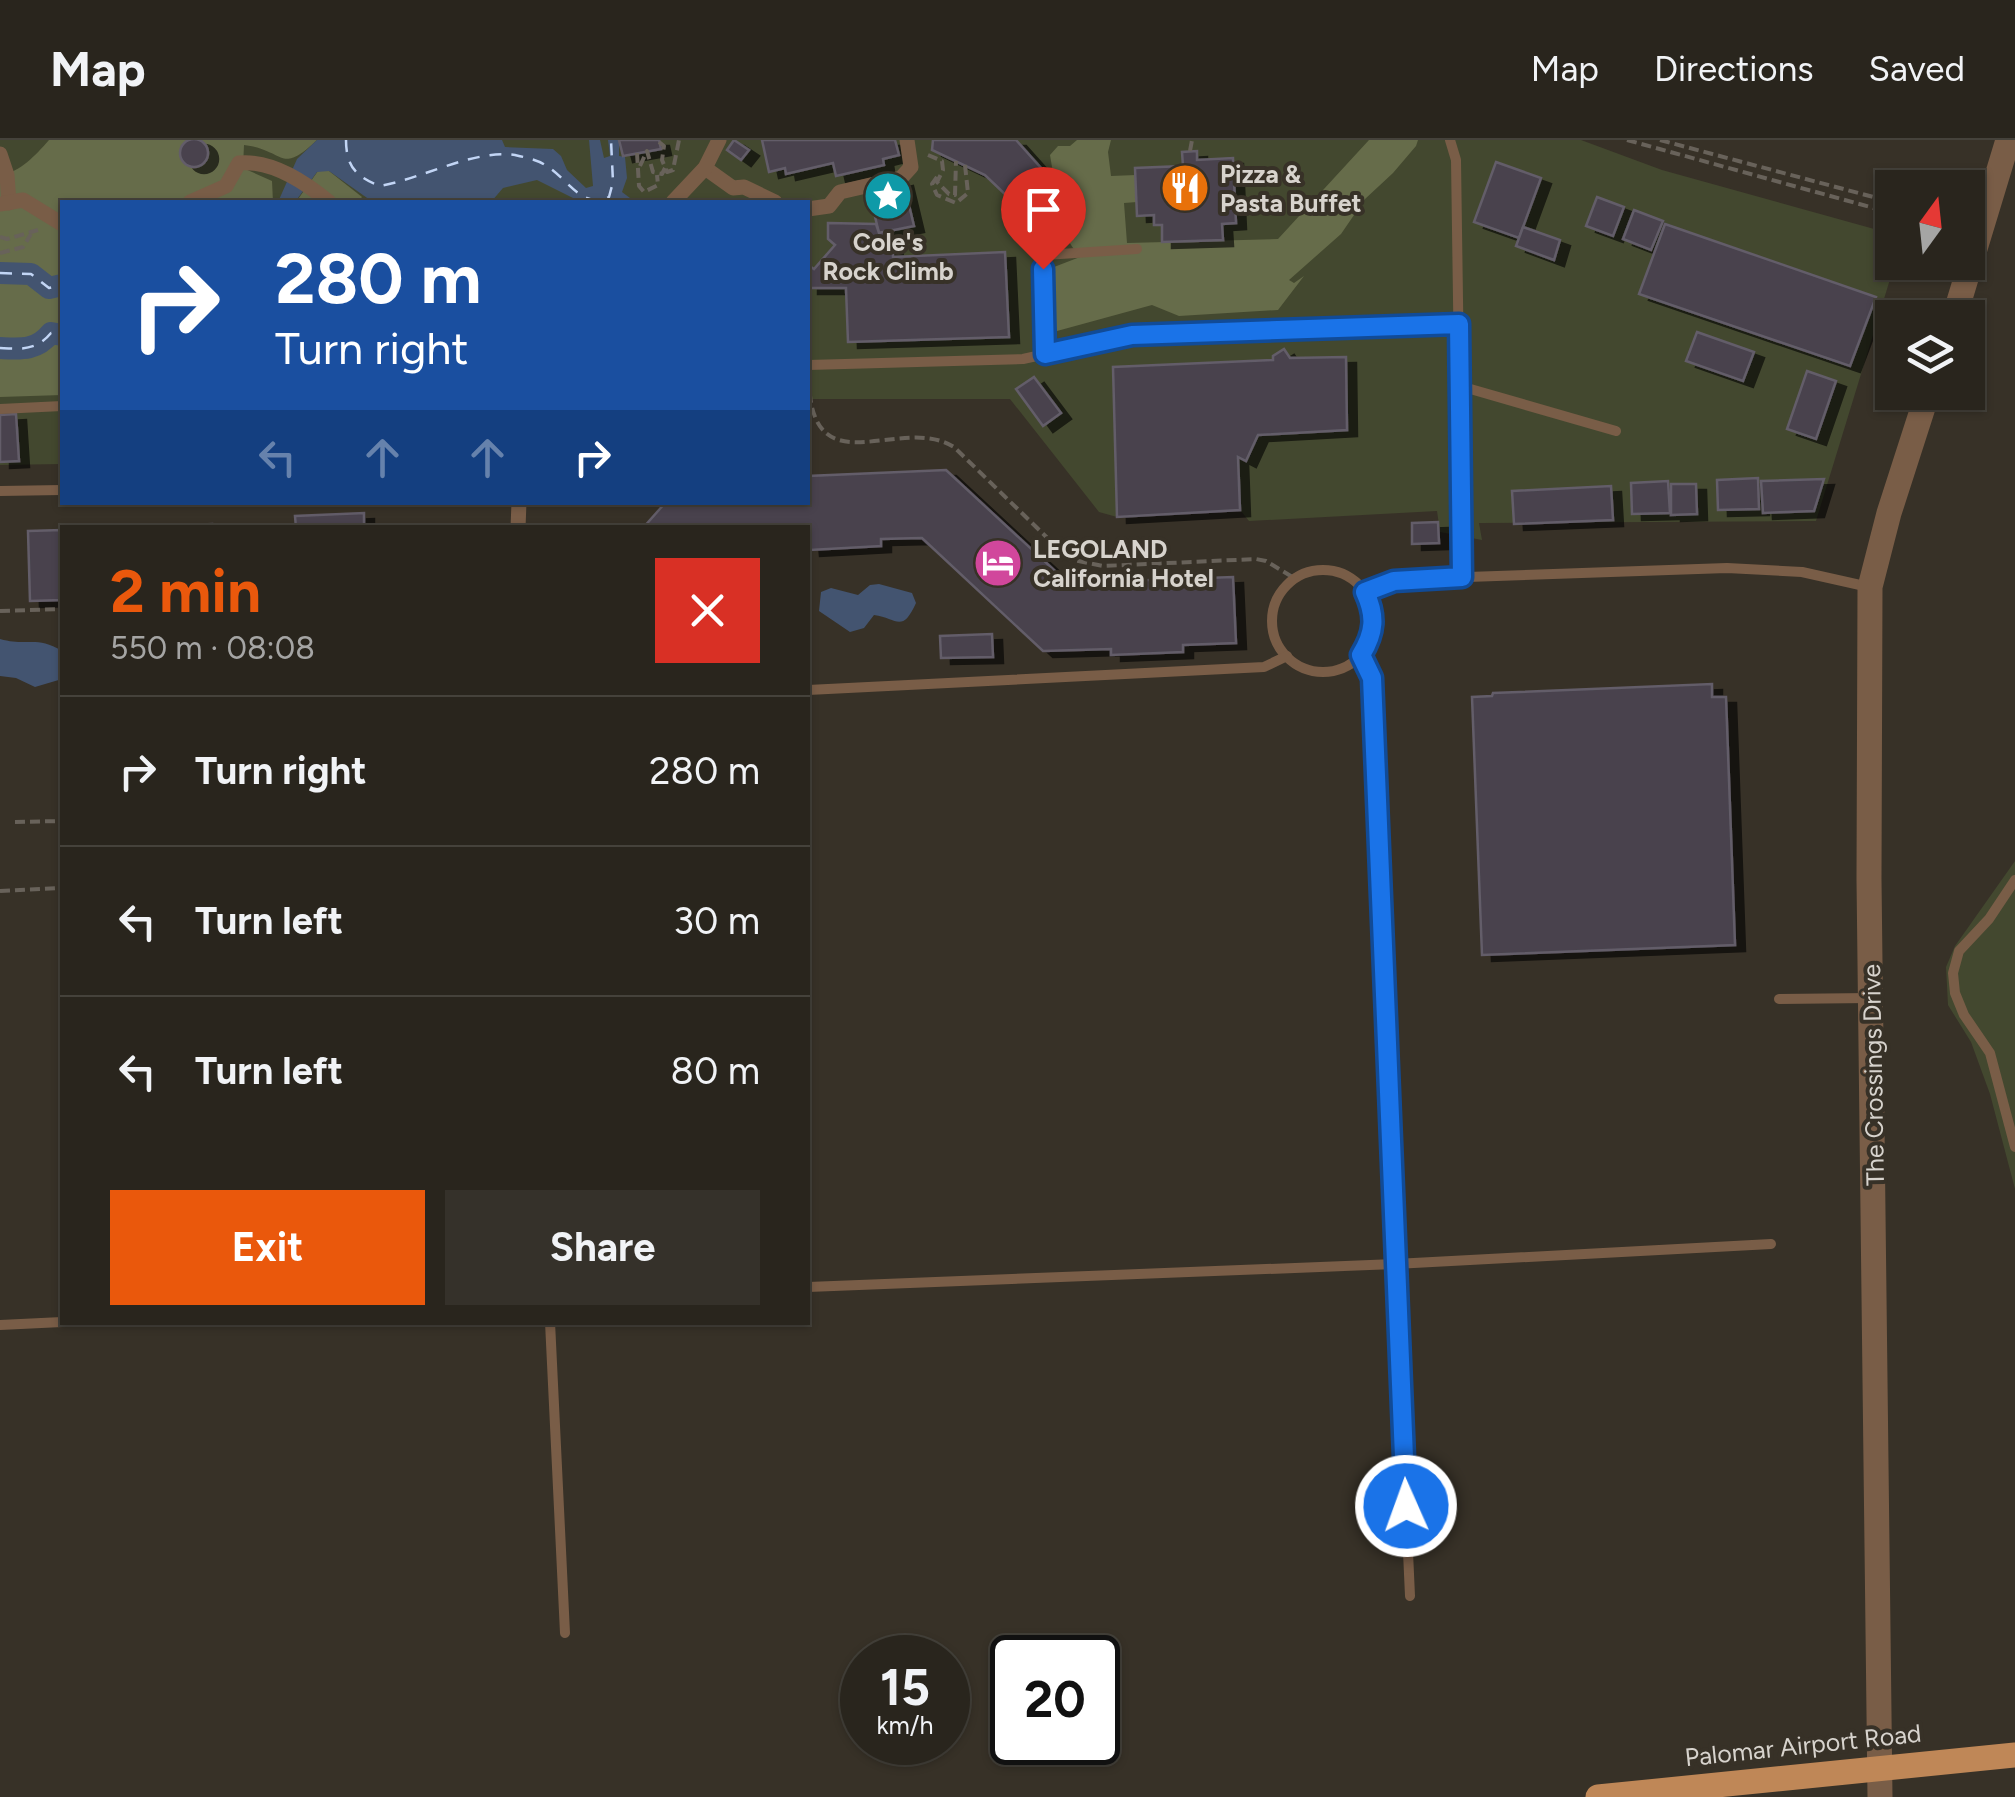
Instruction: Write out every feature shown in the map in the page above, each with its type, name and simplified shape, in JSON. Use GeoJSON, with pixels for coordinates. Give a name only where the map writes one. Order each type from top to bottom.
{"type":"FeatureCollection","features":[{"type":"Feature","properties":{"kind":"main road","name":"Palomar Airport Road"},"geometry":{"type":"LineString","coordinates":[[1598,1797],[2015,1755]]}},
{"type":"Feature","properties":{"kind":"street"},"geometry":{"type":"LineString","coordinates":[[674,200],[705,168],[719,140]]}},
{"type":"Feature","properties":{"kind":"street"},"geometry":{"type":"LineString","coordinates":[[1959,300],[2008,140]]}},
{"type":"Feature","properties":{"kind":"street"},"geometry":{"type":"LineString","coordinates":[[810,209],[829,206],[840,192],[901,178],[911,167],[907,142]]}},
{"type":"Feature","properties":{"kind":"street"},"geometry":{"type":"LineString","coordinates":[[0,154],[7,174],[5,203],[23,200],[58,222]]}},
{"type":"Feature","properties":{"kind":"street"},"geometry":{"type":"LineString","coordinates":[[196,200],[226,186],[239,162],[254,161],[282,172],[326,200]]}},
{"type":"Feature","properties":{"kind":"street"},"geometry":{"type":"LineString","coordinates":[[705,168],[733,188],[744,187],[771,200]]}},
{"type":"Feature","properties":{"kind":"street","name":"The Crossings Drive"},"geometry":{"type":"LineString","coordinates":[[1880,1797],[1870,587],[1888,513],[1922,410]]}},
{"type":"Feature","properties":{"kind":"lane"},"geometry":{"type":"LineString","coordinates":[[1450,140],[1456,160],[1462,577]]}},
{"type":"Feature","properties":{"kind":"lane"},"geometry":{"type":"LineString","coordinates":[[1036,188],[1053,206],[1056,228],[1045,255],[1045,354]]}},
{"type":"Feature","properties":{"kind":"lane"},"geometry":{"type":"LineString","coordinates":[[1045,255],[1137,249]]}},
{"type":"Feature","properties":{"kind":"lane"},"geometry":{"type":"LineString","coordinates":[[810,365],[1023,359],[1132,335],[1459,324]]}},
{"type":"Feature","properties":{"kind":"lane"},"geometry":{"type":"LineString","coordinates":[[1460,386],[1616,431]]}},
{"type":"Feature","properties":{"kind":"lane"},"geometry":{"type":"LineString","coordinates":[[0,409],[60,406]]}},
{"type":"Feature","properties":{"kind":"lane"},"geometry":{"type":"LineString","coordinates":[[0,491],[60,490]]}},
{"type":"Feature","properties":{"kind":"lane"},"geometry":{"type":"LineString","coordinates":[[1365,592],[1394,581],[1462,577],[1762,569],[1802,572],[1870,587]]}},
{"type":"Feature","properties":{"kind":"lane"},"geometry":{"type":"LineString","coordinates":[[1324,570],[1354,580],[1365,592],[1374,624],[1361,655],[1348,665],[1333,671],[1316,671],[1300,666],[1278,644],[1272,616],[1276,602],[1294,578],[1324,570]]}},
{"type":"Feature","properties":{"kind":"lane"},"geometry":{"type":"LineString","coordinates":[[1361,655],[1372,678],[1410,1596]]}},
{"type":"Feature","properties":{"kind":"lane"},"geometry":{"type":"LineString","coordinates":[[810,690],[1264,667],[1287,656]]}},
{"type":"Feature","properties":{"kind":"lane"},"geometry":{"type":"LineString","coordinates":[[2015,880],[1990,918],[1959,950],[1953,973],[1964,1015],[1994,1062],[2015,1147]]}},
{"type":"Feature","properties":{"kind":"lane"},"geometry":{"type":"LineString","coordinates":[[1778,1000],[1871,998]]}},
{"type":"Feature","properties":{"kind":"lane"},"geometry":{"type":"LineString","coordinates":[[810,1287],[1396,1264],[1770,1244]]}},
{"type":"Feature","properties":{"kind":"lane"},"geometry":{"type":"LineString","coordinates":[[0,1325],[60,1322]]}},
{"type":"Feature","properties":{"kind":"lane"},"geometry":{"type":"LineString","coordinates":[[550,1325],[565,1634]]}},
{"type":"Feature","properties":{"kind":"path"},"geometry":{"type":"LineString","coordinates":[[660,142],[667,172],[674,170],[679,140]]}},
{"type":"Feature","properties":{"kind":"path"},"geometry":{"type":"LineString","coordinates":[[1190,151],[1192,140]]}},
{"type":"Feature","properties":{"kind":"path"},"geometry":{"type":"LineString","coordinates":[[1627,140],[1875,208]]}},
{"type":"Feature","properties":{"kind":"path"},"geometry":{"type":"LineString","coordinates":[[1660,140],[1875,197]]}},
{"type":"Feature","properties":{"kind":"path"},"geometry":{"type":"LineString","coordinates":[[907,142],[920,144],[930,157],[942,161],[937,182],[955,195],[956,161]]}},
{"type":"Feature","properties":{"kind":"path"},"geometry":{"type":"LineString","coordinates":[[636,153],[639,186],[644,192],[658,184],[647,152],[640,166]]}},
{"type":"Feature","properties":{"kind":"path"},"geometry":{"type":"LineString","coordinates":[[941,174],[932,184],[937,195],[956,203],[968,193],[965,165]]}},
{"type":"Feature","properties":{"kind":"path"},"geometry":{"type":"LineString","coordinates":[[657,175],[665,168]]}},
{"type":"Feature","properties":{"kind":"path"},"geometry":{"type":"LineString","coordinates":[[0,237],[31,234],[58,222]]}},
{"type":"Feature","properties":{"kind":"path"},"geometry":{"type":"LineString","coordinates":[[0,252],[23,248],[31,234]]}},
{"type":"Feature","properties":{"kind":"path"},"geometry":{"type":"LineString","coordinates":[[810,402],[819,428],[836,440],[938,437],[954,447],[1069,559],[1103,566],[1256,559],[1294,578]]}},
{"type":"Feature","properties":{"kind":"path"},"geometry":{"type":"LineString","coordinates":[[0,611],[60,609]]}},
{"type":"Feature","properties":{"kind":"path"},"geometry":{"type":"LineString","coordinates":[[15,822],[60,820]]}},
{"type":"Feature","properties":{"kind":"path"},"geometry":{"type":"LineString","coordinates":[[0,891],[60,888]]}},
{"type":"Feature","properties":{"kind":"green space"},"geometry":{"type":"Polygon","coordinates":[[[0,140],[1581,140],[1662,170],[1875,229],[1875,280],[1890,280],[1884,300],[1875,300],[1875,328],[1816,521],[1479,523],[1482,540],[1440,532],[1437,511],[1249,521],[1240,510],[1117,517],[1099,512],[1010,399],[810,399],[810,200],[60,200],[60,464],[0,465],[0,140]]]}},
{"type":"Feature","properties":{"kind":"green space"},"geometry":{"type":"Polygon","coordinates":[[[49,140],[317,140],[288,159],[244,145],[243,168],[272,181],[273,200],[60,200],[60,395],[0,397],[0,176],[33,157],[49,140]]]}},
{"type":"Feature","properties":{"kind":"green space"},"geometry":{"type":"Polygon","coordinates":[[[1077,140],[1111,140],[1111,176],[1136,175],[1137,202],[1124,203],[1127,243],[1278,239],[1369,140],[1418,140],[1393,173],[1365,199],[1341,234],[1289,280],[1294,283],[1304,276],[1278,310],[1179,316],[1152,305],[1057,331],[1052,315],[1054,267],[1080,257],[1063,231],[1045,188],[1053,173],[1050,155],[1058,146],[1070,146],[1077,140]]]}},
{"type":"Feature","properties":{"kind":"green space"},"geometry":{"type":"Polygon","coordinates":[[[318,171],[329,171],[362,197],[360,200],[297,200],[318,171]]]}},
{"type":"Feature","properties":{"kind":"green space"},"geometry":{"type":"Polygon","coordinates":[[[2015,861],[2015,1189],[1990,1094],[1971,1042],[1948,1005],[1946,967],[1955,946],[2015,861]]]}},
{"type":"Feature","properties":{"kind":"water"},"geometry":{"type":"Polygon","coordinates":[[[317,140],[502,140],[505,147],[553,149],[586,188],[593,186],[589,140],[600,140],[604,158],[610,156],[608,140],[619,140],[619,156],[625,157],[627,178],[622,192],[630,198],[577,200],[537,180],[503,188],[493,200],[370,200],[329,171],[317,172],[296,200],[279,200],[297,159],[317,140]]]}},
{"type":"Feature","properties":{"kind":"water"},"geometry":{"type":"Polygon","coordinates":[[[870,585],[912,593],[916,603],[903,621],[874,615],[864,628],[850,632],[819,611],[821,592],[831,588],[858,595],[870,585]]]}},
{"type":"Feature","properties":{"kind":"water"},"geometry":{"type":"Polygon","coordinates":[[[0,639],[39,642],[60,650],[60,680],[35,687],[0,676],[0,639]]]}},
{"type":"Feature","properties":{"kind":"building"},"geometry":{"type":"Polygon","coordinates":[[[194,139],[204,143],[208,153],[204,163],[194,167],[184,163],[180,153],[184,143],[194,139]]]}},
{"type":"Feature","properties":{"kind":"building"},"geometry":{"type":"Polygon","coordinates":[[[619,140],[659,140],[661,149],[623,156],[619,140]]]}},
{"type":"Feature","properties":{"kind":"building"},"geometry":{"type":"Polygon","coordinates":[[[734,140],[749,150],[741,160],[727,150],[734,140]]]}},
{"type":"Feature","properties":{"kind":"building"},"geometry":{"type":"Polygon","coordinates":[[[762,140],[895,140],[899,155],[883,159],[884,165],[836,176],[833,163],[786,174],[785,168],[769,172],[762,140]]]}},
{"type":"Feature","properties":{"kind":"building"},"geometry":{"type":"Polygon","coordinates":[[[933,140],[1016,140],[1041,168],[1010,199],[985,175],[932,150],[933,140]]]}},
{"type":"Feature","properties":{"kind":"building","name":"Pizza & Pasta Buffet"},"geometry":{"type":"Polygon","coordinates":[[[1197,151],[1197,160],[1233,158],[1236,223],[1222,224],[1223,240],[1162,242],[1162,225],[1154,225],[1154,215],[1137,216],[1135,168],[1183,166],[1182,152],[1197,151]]]}},
{"type":"Feature","properties":{"kind":"building"},"geometry":{"type":"Polygon","coordinates":[[[1496,162],[1541,178],[1519,238],[1474,222],[1496,162]]]}},
{"type":"Feature","properties":{"kind":"building"},"geometry":{"type":"Polygon","coordinates":[[[903,180],[914,226],[879,233],[868,188],[903,180]]]}},
{"type":"Feature","properties":{"kind":"building"},"geometry":{"type":"Polygon","coordinates":[[[1597,197],[1624,207],[1613,236],[1586,226],[1597,197]]]}},
{"type":"Feature","properties":{"kind":"building"},"geometry":{"type":"Polygon","coordinates":[[[1634,210],[1663,221],[1651,250],[1623,239],[1634,210]]]}},
{"type":"Feature","properties":{"kind":"building"},"geometry":{"type":"Polygon","coordinates":[[[828,223],[876,224],[879,233],[892,230],[893,257],[1005,252],[1009,337],[848,342],[846,288],[810,288],[810,266],[814,269],[835,245],[828,239],[828,223]]]}},
{"type":"Feature","properties":{"kind":"building"},"geometry":{"type":"Polygon","coordinates":[[[1665,224],[1876,297],[1850,366],[1639,294],[1665,224]]]}},
{"type":"Feature","properties":{"kind":"building"},"geometry":{"type":"Polygon","coordinates":[[[1523,227],[1560,240],[1554,260],[1516,246],[1523,227]]]}},
{"type":"Feature","properties":{"kind":"building"},"geometry":{"type":"Polygon","coordinates":[[[1697,332],[1754,352],[1743,381],[1686,361],[1697,332]]]}},
{"type":"Feature","properties":{"kind":"building"},"geometry":{"type":"Polygon","coordinates":[[[1284,349],[1290,358],[1346,357],[1347,430],[1258,435],[1246,461],[1238,457],[1240,510],[1117,517],[1113,367],[1273,360],[1284,349]]]}},
{"type":"Feature","properties":{"kind":"building"},"geometry":{"type":"Polygon","coordinates":[[[1807,371],[1836,381],[1816,439],[1787,429],[1807,371]]]}},
{"type":"Feature","properties":{"kind":"building"},"geometry":{"type":"Polygon","coordinates":[[[1034,377],[1061,413],[1043,426],[1016,389],[1034,377]]]}},
{"type":"Feature","properties":{"kind":"building"},"geometry":{"type":"Polygon","coordinates":[[[16,414],[19,461],[0,462],[0,415],[16,414]]]}},
{"type":"Feature","properties":{"kind":"building","name":"LEGOLAND California Hotel"},"geometry":{"type":"Polygon","coordinates":[[[946,470],[1068,583],[1233,577],[1236,643],[1183,645],[1183,652],[1111,655],[1111,649],[1043,651],[922,538],[881,539],[881,546],[810,550],[810,525],[646,525],[663,505],[810,505],[810,476],[946,470]]]}},
{"type":"Feature","properties":{"kind":"building"},"geometry":{"type":"Polygon","coordinates":[[[1758,478],[1759,509],[1718,510],[1717,480],[1758,478]]]}},
{"type":"Feature","properties":{"kind":"building"},"geometry":{"type":"Polygon","coordinates":[[[1824,479],[1814,511],[1763,513],[1761,481],[1824,479]]]}},
{"type":"Feature","properties":{"kind":"building"},"geometry":{"type":"Polygon","coordinates":[[[1668,481],[1670,513],[1632,514],[1631,483],[1668,481]]]}},
{"type":"Feature","properties":{"kind":"building"},"geometry":{"type":"Polygon","coordinates":[[[1671,484],[1696,484],[1697,514],[1671,515],[1671,484]]]}},
{"type":"Feature","properties":{"kind":"building"},"geometry":{"type":"Polygon","coordinates":[[[1611,486],[1613,520],[1514,524],[1512,491],[1611,486]]]}},
{"type":"Feature","properties":{"kind":"building"},"geometry":{"type":"Polygon","coordinates":[[[364,513],[364,525],[296,525],[295,516],[364,513]]]}},
{"type":"Feature","properties":{"kind":"building"},"geometry":{"type":"Polygon","coordinates":[[[1438,522],[1439,543],[1412,544],[1412,523],[1438,522]]]}},
{"type":"Feature","properties":{"kind":"building"},"geometry":{"type":"Polygon","coordinates":[[[60,530],[60,600],[30,601],[28,531],[60,530]]]}},
{"type":"Feature","properties":{"kind":"building"},"geometry":{"type":"Polygon","coordinates":[[[992,634],[993,657],[941,658],[940,636],[992,634]]]}},
{"type":"Feature","properties":{"kind":"building"},"geometry":{"type":"Polygon","coordinates":[[[1712,684],[1712,697],[1726,697],[1735,945],[1482,955],[1472,697],[1712,684]]]}},
{"type":"Feature","properties":{"kind":"waterway"},"geometry":{"type":"LineString","coordinates":[[0,273],[31,274],[49,288],[60,285]]}},
{"type":"Feature","properties":{"kind":"waterway"},"geometry":{"type":"LineString","coordinates":[[0,348],[28,348],[51,333],[60,335]]}},
{"type":"Feature","properties":{"kind":"ferry route"},"geometry":{"type":"LineString","coordinates":[[346,140],[354,169],[380,186],[482,156],[515,155],[542,163],[582,196],[599,200],[609,197],[613,182],[611,140]]}},
{"type":"Feature","properties":{"kind":"ferry route"},"geometry":{"type":"LineString","coordinates":[[0,273],[31,274],[49,288],[60,285]]}},
{"type":"Feature","properties":{"kind":"ferry route"},"geometry":{"type":"LineString","coordinates":[[0,348],[28,348],[51,333],[60,335]]}},
{"type":"Feature","properties":{"kind":"place","name":"Pizza & Pasta Buffet"},"geometry":{"type":"Point","coordinates":[1185,188]}},
{"type":"Feature","properties":{"kind":"place","name":"Cole's Rock Climb"},"geometry":{"type":"Point","coordinates":[888,196]}},
{"type":"Feature","properties":{"kind":"place","name":"LEGOLAND California Hotel"},"geometry":{"type":"Point","coordinates":[998,563]}},
{"type":"Feature","properties":{"kind":"route"},"geometry":{"type":"LineString","coordinates":[[1043,269],[1045,354],[1132,335],[1459,324],[1462,577],[1394,581],[1365,592],[1374,624],[1361,655],[1372,678],[1406,1506]]}}]}
